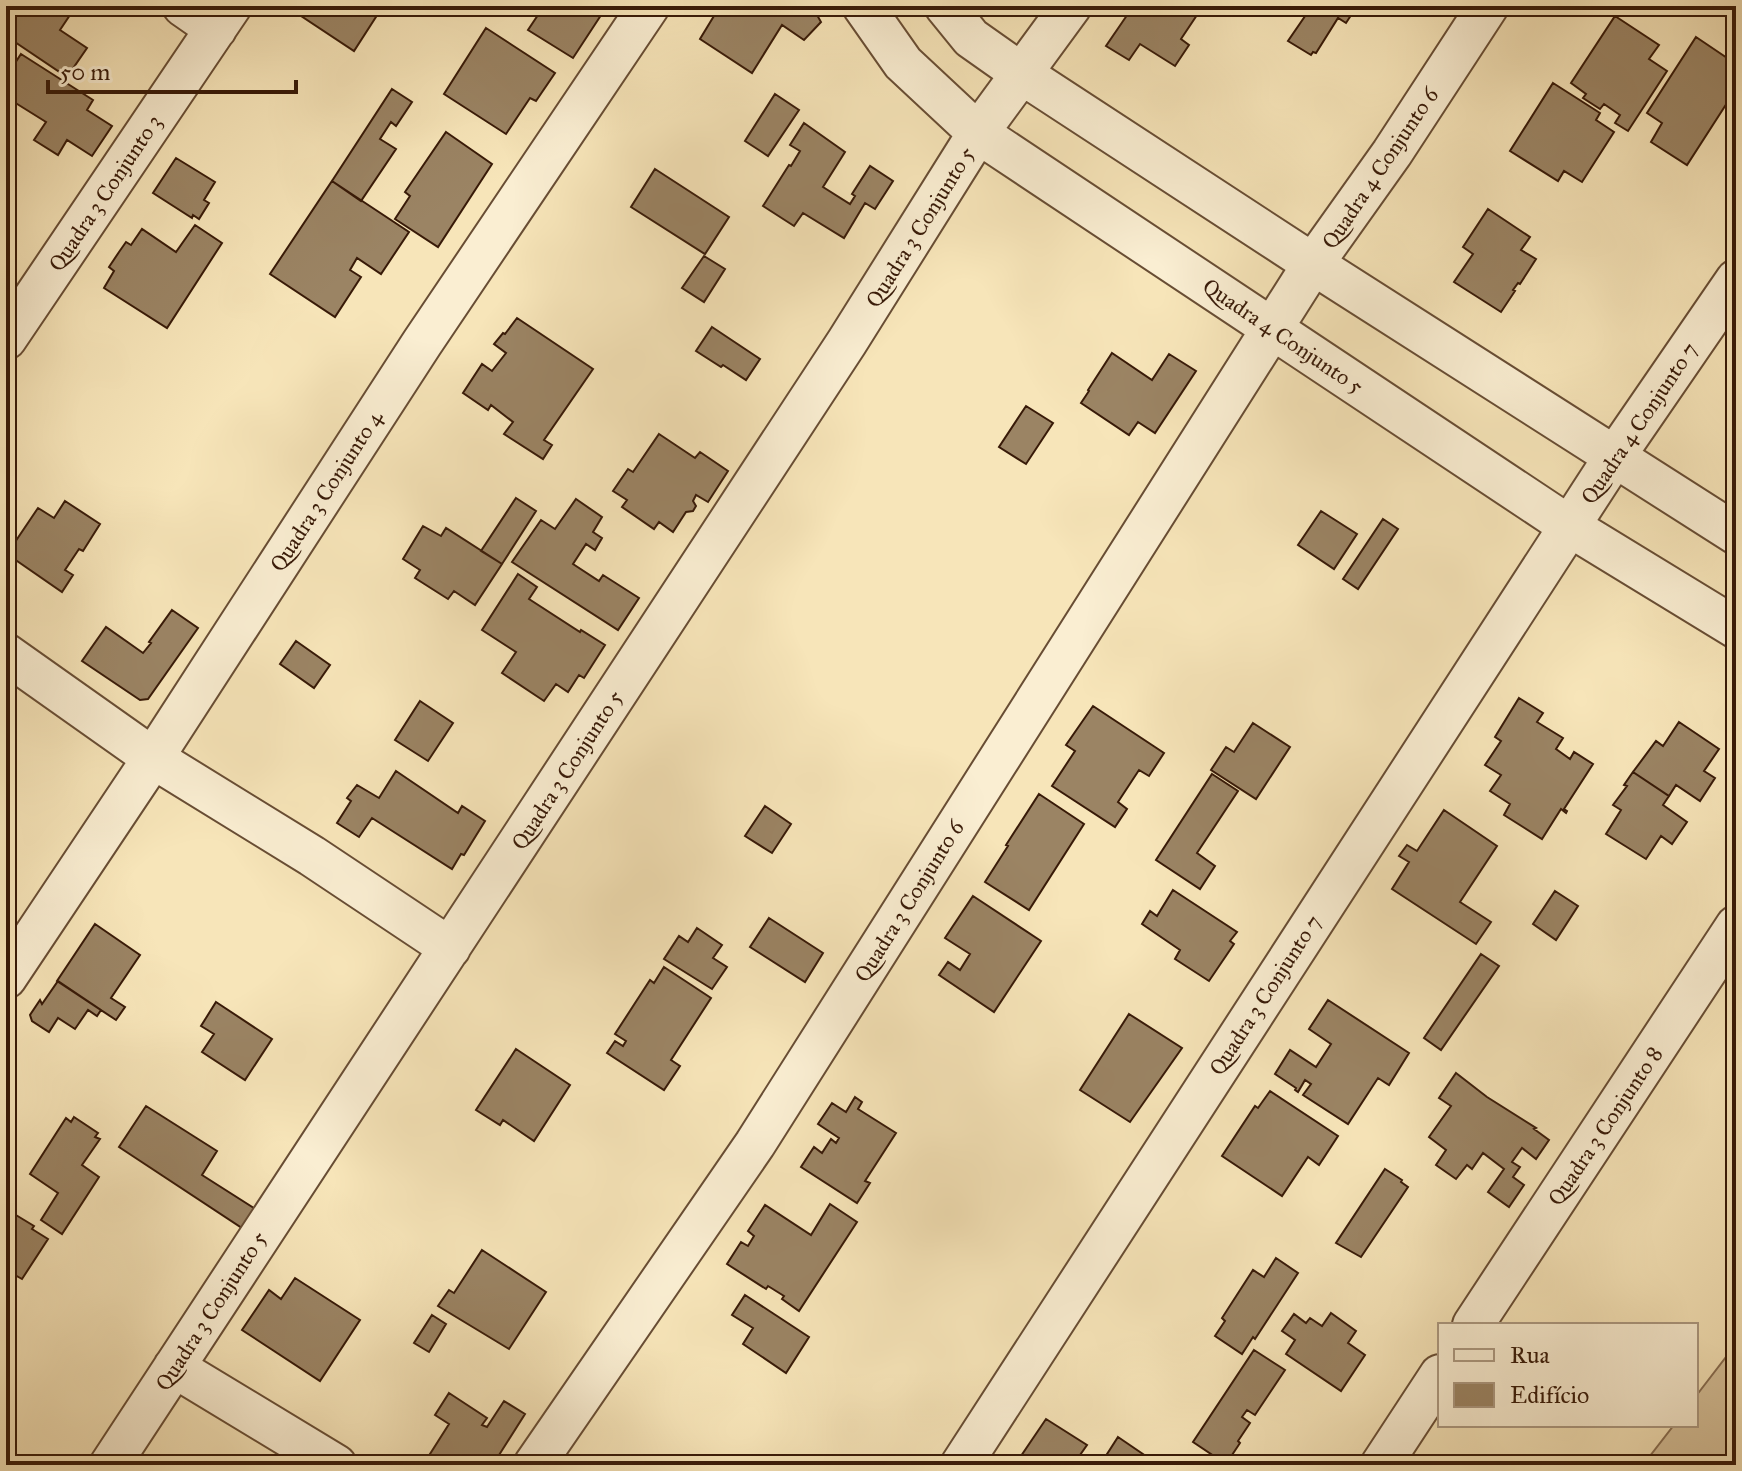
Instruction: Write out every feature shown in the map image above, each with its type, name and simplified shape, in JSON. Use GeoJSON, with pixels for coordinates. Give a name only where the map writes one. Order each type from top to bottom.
{"type":"FeatureCollection","features":[{"type":"Feature","properties":{"kind":"street"},"geometry":{"type":"LineString","coordinates":[[183,6],[224,17]]}},
{"type":"Feature","properties":{"kind":"street","name":"Quadra 3 Conjunto 4"},"geometry":{"type":"LineString","coordinates":[[6,978],[153,758],[422,343],[649,6]]}},
{"type":"Feature","properties":{"kind":"street","name":"Quadra 4 Conjunto 5"},"geometry":{"type":"LineString","coordinates":[[863,6],[903,63],[978,133],[1569,526],[1736,628]]}},
{"type":"Feature","properties":{"kind":"street"},"geometry":{"type":"LineString","coordinates":[[945,6],[971,38],[1022,74],[1736,534]]}},
{"type":"Feature","properties":{"kind":"street"},"geometry":{"type":"LineString","coordinates":[[1022,74],[1071,6]]}},
{"type":"Feature","properties":{"kind":"street","name":"Quadra 4 Conjunto 6"},"geometry":{"type":"LineString","coordinates":[[1273,330],[1313,264],[1392,153],[1488,6]]}},
{"type":"Feature","properties":{"kind":"street","name":"Quadra 3 Conjunto 3"},"geometry":{"type":"LineString","coordinates":[[6,339],[224,17]]}},
{"type":"Feature","properties":{"kind":"street","name":"Quadra 3 Conjunto 5"},"geometry":{"type":"LineString","coordinates":[[110,1465],[847,342],[978,133],[1022,74]]}},
{"type":"Feature","properties":{"kind":"street","name":"Quadra 4 Conjunto 7"},"geometry":{"type":"LineString","coordinates":[[1569,526],[1736,280]]}},
{"type":"Feature","properties":{"kind":"street","name":"Quadra 3 Conjunto 6"},"geometry":{"type":"LineString","coordinates":[[534,1465],[755,1144],[1273,330]]}},
{"type":"Feature","properties":{"kind":"street","name":"Quadra 3 Conjunto 7"},"geometry":{"type":"LineString","coordinates":[[961,1465],[1569,526]]}},
{"type":"Feature","properties":{"kind":"street"},"geometry":{"type":"LineString","coordinates":[[6,654],[153,758],[312,856],[450,948]]}},
{"type":"Feature","properties":{"kind":"street","name":"Quadra 3 Conjunto 8"},"geometry":{"type":"LineString","coordinates":[[1474,1323],[1736,926]]}},
{"type":"Feature","properties":{"kind":"street"},"geometry":{"type":"LineString","coordinates":[[174,1367],[336,1465]]}},
{"type":"Feature","properties":{"kind":"street"},"geometry":{"type":"LineString","coordinates":[[1381,1465],[1438,1378]]}},
{"type":"Feature","properties":{"kind":"shaded area"},"geometry":{"type":"Polygon","coordinates":[[[1736,1344],[1736,1465],[1643,1465],[1672,1427],[1698,1427],[1698,1393],[1736,1344]]]}},
{"type":"Feature","properties":{"kind":"building"},"geometry":{"type":"Polygon","coordinates":[[[22,6],[76,6],[60,30],[87,48],[67,77],[6,36],[6,30],[22,6]]]}},
{"type":"Feature","properties":{"kind":"building"},"geometry":{"type":"Polygon","coordinates":[[[286,6],[383,6],[354,51],[286,6]]]}},
{"type":"Feature","properties":{"kind":"building"},"geometry":{"type":"Polygon","coordinates":[[[544,6],[607,6],[573,58],[528,30],[544,6]]]}},
{"type":"Feature","properties":{"kind":"building"},"geometry":{"type":"Polygon","coordinates":[[[720,6],[812,6],[821,22],[804,40],[782,25],[752,73],[700,39],[720,6]]]}},
{"type":"Feature","properties":{"kind":"building"},"geometry":{"type":"Polygon","coordinates":[[[1128,6],[1203,6],[1181,39],[1189,45],[1175,66],[1140,44],[1129,60],[1106,46],[1132,8],[1128,6]]]}},
{"type":"Feature","properties":{"kind":"building"},"geometry":{"type":"Polygon","coordinates":[[[1312,6],[1357,6],[1346,23],[1338,18],[1316,53],[1311,55],[1288,41],[1312,6]]]}},
{"type":"Feature","properties":{"kind":"building"},"geometry":{"type":"Polygon","coordinates":[[[1615,16],[1659,45],[1649,59],[1667,71],[1628,131],[1615,123],[1620,115],[1604,104],[1600,109],[1583,98],[1586,94],[1571,83],[1615,16]]]}},
{"type":"Feature","properties":{"kind":"building"},"geometry":{"type":"Polygon","coordinates":[[[486,28],[555,73],[536,101],[530,98],[506,134],[444,94],[486,28]]]}},
{"type":"Feature","properties":{"kind":"building"},"geometry":{"type":"Polygon","coordinates":[[[1696,37],[1736,64],[1736,89],[1687,165],[1651,142],[1662,123],[1647,113],[1696,37]]]}},
{"type":"Feature","properties":{"kind":"building"},"geometry":{"type":"Polygon","coordinates":[[[21,54],[93,100],[87,110],[112,126],[92,156],[67,140],[58,155],[34,140],[46,122],[6,97],[6,77],[21,54]]]}},
{"type":"Feature","properties":{"kind":"building"},"geometry":{"type":"Polygon","coordinates":[[[1553,83],[1600,113],[1596,120],[1614,132],[1582,182],[1564,171],[1558,181],[1510,151],[1553,83]]]}},
{"type":"Feature","properties":{"kind":"building"},"geometry":{"type":"Polygon","coordinates":[[[392,89],[412,102],[396,126],[391,122],[380,139],[396,149],[361,201],[332,181],[392,89]]]}},
{"type":"Feature","properties":{"kind":"building"},"geometry":{"type":"Polygon","coordinates":[[[775,94],[799,110],[768,156],[745,141],[775,94]]]}},
{"type":"Feature","properties":{"kind":"building"},"geometry":{"type":"Polygon","coordinates":[[[804,123],[845,152],[823,187],[850,204],[855,196],[852,194],[870,166],[893,181],[875,209],[865,203],[844,238],[803,213],[794,226],[763,206],[800,151],[790,145],[804,123]]]}},
{"type":"Feature","properties":{"kind":"building"},"geometry":{"type":"Polygon","coordinates":[[[446,132],[492,164],[438,247],[395,219],[410,196],[405,192],[446,132]]]}},
{"type":"Feature","properties":{"kind":"building"},"geometry":{"type":"Polygon","coordinates":[[[176,158],[215,182],[204,200],[209,203],[199,219],[193,215],[192,218],[153,193],[176,158]]]}},
{"type":"Feature","properties":{"kind":"building"},"geometry":{"type":"Polygon","coordinates":[[[655,169],[729,217],[705,254],[631,207],[655,169]]]}},
{"type":"Feature","properties":{"kind":"building"},"geometry":{"type":"Polygon","coordinates":[[[332,181],[409,232],[381,274],[357,258],[350,270],[361,277],[335,317],[270,274],[332,181]]]}},
{"type":"Feature","properties":{"kind":"building"},"geometry":{"type":"Polygon","coordinates":[[[1488,209],[1530,237],[1521,250],[1536,259],[1501,312],[1454,282],[1473,254],[1463,247],[1488,209]]]}},
{"type":"Feature","properties":{"kind":"building"},"geometry":{"type":"Polygon","coordinates":[[[195,225],[222,243],[167,328],[104,288],[114,271],[109,267],[126,242],[131,245],[142,229],[176,252],[195,225]]]}},
{"type":"Feature","properties":{"kind":"building"},"geometry":{"type":"Polygon","coordinates":[[[704,256],[725,269],[704,302],[682,288],[704,256]]]}},
{"type":"Feature","properties":{"kind":"building"},"geometry":{"type":"Polygon","coordinates":[[[517,318],[593,369],[544,440],[552,445],[543,459],[504,434],[513,422],[491,405],[488,410],[463,393],[482,364],[492,371],[506,353],[494,344],[517,318]]]}},
{"type":"Feature","properties":{"kind":"building"},"geometry":{"type":"Polygon","coordinates":[[[712,327],[760,359],[746,380],[696,351],[712,327]]]}},
{"type":"Feature","properties":{"kind":"building"},"geometry":{"type":"Polygon","coordinates":[[[1112,353],[1152,380],[1169,354],[1196,371],[1155,433],[1138,422],[1129,435],[1081,403],[1112,353]]]}},
{"type":"Feature","properties":{"kind":"building"},"geometry":{"type":"Polygon","coordinates":[[[1026,406],[1053,423],[1026,464],[999,447],[1026,406]]]}},
{"type":"Feature","properties":{"kind":"building"},"geometry":{"type":"Polygon","coordinates":[[[659,434],[695,458],[700,452],[728,471],[708,502],[696,495],[693,511],[686,512],[673,532],[659,522],[654,529],[622,507],[627,500],[613,491],[628,469],[633,472],[659,434]]]}},
{"type":"Feature","properties":{"kind":"building"},"geometry":{"type":"Polygon","coordinates":[[[516,498],[536,511],[502,564],[481,551],[516,498]]]}},
{"type":"Feature","properties":{"kind":"building"},"geometry":{"type":"Polygon","coordinates":[[[576,499],[602,517],[593,532],[602,538],[595,550],[586,544],[573,564],[599,581],[603,575],[639,598],[618,630],[512,562],[541,520],[555,529],[576,499]]]}},
{"type":"Feature","properties":{"kind":"building"},"geometry":{"type":"Polygon","coordinates":[[[65,501],[100,524],[83,551],[79,549],[65,570],[73,575],[62,592],[7,554],[38,508],[54,518],[65,501]]]}},
{"type":"Feature","properties":{"kind":"building"},"geometry":{"type":"Polygon","coordinates":[[[1321,511],[1357,534],[1334,569],[1298,545],[1321,511]]]}},
{"type":"Feature","properties":{"kind":"building"},"geometry":{"type":"Polygon","coordinates":[[[1383,519],[1398,529],[1358,589],[1343,579],[1383,519]]]}},
{"type":"Feature","properties":{"kind":"building"},"geometry":{"type":"Polygon","coordinates":[[[423,526],[441,536],[446,528],[502,564],[475,605],[454,591],[448,599],[415,578],[420,570],[403,559],[423,526]]]}},
{"type":"Feature","properties":{"kind":"building"},"geometry":{"type":"Polygon","coordinates":[[[518,574],[537,587],[529,599],[605,645],[584,678],[579,675],[568,692],[556,684],[544,701],[502,673],[516,652],[482,630],[518,574]]]}},
{"type":"Feature","properties":{"kind":"building"},"geometry":{"type":"Polygon","coordinates":[[[172,610],[198,628],[148,699],[140,700],[82,661],[106,627],[143,653],[172,610]]]}},
{"type":"Feature","properties":{"kind":"building"},"geometry":{"type":"Polygon","coordinates":[[[296,641],[330,665],[314,688],[280,664],[296,641]]]}},
{"type":"Feature","properties":{"kind":"building"},"geometry":{"type":"Polygon","coordinates":[[[1519,698],[1543,713],[1537,722],[1563,738],[1556,749],[1570,759],[1574,752],[1593,764],[1564,809],[1566,813],[1561,809],[1542,839],[1504,815],[1510,804],[1490,791],[1501,775],[1485,765],[1501,741],[1495,737],[1519,698]]]}},
{"type":"Feature","properties":{"kind":"building"},"geometry":{"type":"Polygon","coordinates":[[[420,701],[453,723],[428,761],[395,740],[420,701]]]}},
{"type":"Feature","properties":{"kind":"building"},"geometry":{"type":"Polygon","coordinates":[[[1093,706],[1164,753],[1149,776],[1139,770],[1118,802],[1127,809],[1115,827],[1052,786],[1075,751],[1066,745],[1093,706]]]}},
{"type":"Feature","properties":{"kind":"building"},"geometry":{"type":"Polygon","coordinates":[[[1679,722],[1719,749],[1704,771],[1715,778],[1700,801],[1676,785],[1669,796],[1633,772],[1656,741],[1663,746],[1679,722]]]}},
{"type":"Feature","properties":{"kind":"building"},"geometry":{"type":"Polygon","coordinates":[[[1253,723],[1290,747],[1256,799],[1211,770],[1226,747],[1234,752],[1253,723]]]}},
{"type":"Feature","properties":{"kind":"building"},"geometry":{"type":"Polygon","coordinates":[[[396,771],[458,813],[462,806],[485,821],[452,869],[372,818],[359,837],[337,823],[351,801],[347,798],[357,785],[379,798],[396,771]]]}},
{"type":"Feature","properties":{"kind":"building"},"geometry":{"type":"Polygon","coordinates":[[[1633,772],[1669,796],[1663,805],[1687,822],[1672,844],[1661,836],[1646,859],[1606,834],[1621,810],[1613,805],[1633,772]]]}},
{"type":"Feature","properties":{"kind":"building"},"geometry":{"type":"Polygon","coordinates":[[[1212,774],[1238,791],[1197,853],[1215,866],[1200,889],[1156,860],[1212,774]]]}},
{"type":"Feature","properties":{"kind":"building"},"geometry":{"type":"Polygon","coordinates":[[[1039,794],[1084,824],[1029,910],[985,882],[1039,794]]]}},
{"type":"Feature","properties":{"kind":"building"},"geometry":{"type":"Polygon","coordinates":[[[765,806],[791,824],[772,853],[745,836],[765,806]]]}},
{"type":"Feature","properties":{"kind":"building"},"geometry":{"type":"Polygon","coordinates":[[[1444,810],[1497,846],[1460,902],[1491,922],[1476,944],[1392,889],[1409,862],[1399,856],[1407,845],[1417,851],[1444,810]]]}},
{"type":"Feature","properties":{"kind":"building"},"geometry":{"type":"Polygon","coordinates":[[[1173,890],[1237,932],[1230,941],[1234,944],[1209,981],[1175,959],[1180,950],[1142,924],[1150,911],[1157,916],[1173,890]]]}},
{"type":"Feature","properties":{"kind":"building"},"geometry":{"type":"Polygon","coordinates":[[[1555,891],[1578,906],[1556,940],[1533,924],[1555,891]]]}},
{"type":"Feature","properties":{"kind":"building"},"geometry":{"type":"Polygon","coordinates":[[[973,896],[1041,941],[994,1012],[939,975],[948,962],[960,970],[970,954],[945,938],[973,896]]]}},
{"type":"Feature","properties":{"kind":"building"},"geometry":{"type":"Polygon","coordinates":[[[769,918],[823,953],[805,982],[750,947],[769,918]]]}},
{"type":"Feature","properties":{"kind":"building"},"geometry":{"type":"Polygon","coordinates":[[[95,924],[140,955],[111,998],[125,1007],[116,1020],[57,981],[95,924]]]}},
{"type":"Feature","properties":{"kind":"building"},"geometry":{"type":"Polygon","coordinates":[[[697,928],[722,945],[713,958],[727,967],[712,989],[664,959],[679,936],[688,942],[697,928]]]}},
{"type":"Feature","properties":{"kind":"building"},"geometry":{"type":"Polygon","coordinates":[[[1481,954],[1499,966],[1441,1050],[1424,1038],[1481,954]]]}},
{"type":"Feature","properties":{"kind":"building"},"geometry":{"type":"Polygon","coordinates":[[[664,967],[711,998],[671,1060],[680,1066],[664,1090],[607,1053],[615,1041],[623,1046],[626,1041],[615,1034],[650,980],[654,983],[664,967]]]}},
{"type":"Feature","properties":{"kind":"building"},"geometry":{"type":"Polygon","coordinates":[[[58,981],[101,1010],[97,1016],[88,1010],[75,1029],[58,1018],[49,1032],[32,1021],[30,1015],[58,981]]]}},
{"type":"Feature","properties":{"kind":"building"},"geometry":{"type":"Polygon","coordinates":[[[1328,1000],[1409,1053],[1389,1085],[1378,1078],[1348,1124],[1303,1095],[1311,1084],[1305,1080],[1298,1092],[1275,1074],[1290,1050],[1316,1067],[1331,1044],[1309,1029],[1328,1000]]]}},
{"type":"Feature","properties":{"kind":"building"},"geometry":{"type":"Polygon","coordinates":[[[216,1002],[272,1039],[245,1080],[202,1052],[214,1034],[201,1026],[216,1002]]]}},
{"type":"Feature","properties":{"kind":"building"},"geometry":{"type":"Polygon","coordinates":[[[1129,1014],[1182,1048],[1130,1122],[1080,1090],[1129,1014]]]}},
{"type":"Feature","properties":{"kind":"building"},"geometry":{"type":"Polygon","coordinates":[[[516,1049],[570,1085],[534,1141],[503,1120],[500,1125],[476,1110],[516,1049]]]}},
{"type":"Feature","properties":{"kind":"building"},"geometry":{"type":"Polygon","coordinates":[[[1456,1073],[1549,1140],[1536,1159],[1522,1148],[1512,1162],[1520,1167],[1513,1177],[1524,1185],[1509,1207],[1488,1192],[1504,1169],[1483,1153],[1472,1169],[1467,1165],[1456,1179],[1436,1165],[1446,1150],[1429,1137],[1451,1106],[1439,1098],[1456,1073]]]}},
{"type":"Feature","properties":{"kind":"building"},"geometry":{"type":"Polygon","coordinates":[[[1270,1091],[1338,1136],[1319,1165],[1308,1157],[1282,1196],[1222,1156],[1255,1106],[1258,1108],[1270,1091]]]}},
{"type":"Feature","properties":{"kind":"building"},"geometry":{"type":"Polygon","coordinates":[[[855,1097],[862,1102],[858,1109],[896,1133],[865,1181],[870,1183],[857,1203],[801,1167],[814,1147],[822,1153],[831,1139],[836,1143],[839,1138],[818,1124],[832,1103],[846,1112],[855,1097]]]}},
{"type":"Feature","properties":{"kind":"building"},"geometry":{"type":"Polygon","coordinates":[[[146,1106],[217,1151],[202,1175],[257,1210],[245,1230],[119,1147],[146,1106]]]}},
{"type":"Feature","properties":{"kind":"building"},"geometry":{"type":"Polygon","coordinates":[[[74,1117],[98,1133],[95,1137],[100,1139],[82,1165],[99,1177],[62,1234],[41,1220],[58,1193],[30,1174],[66,1118],[71,1122],[74,1117]]]}},
{"type":"Feature","properties":{"kind":"building"},"geometry":{"type":"Polygon","coordinates":[[[1385,1169],[1408,1187],[1361,1257],[1336,1243],[1385,1169]]]}},
{"type":"Feature","properties":{"kind":"building"},"geometry":{"type":"Polygon","coordinates":[[[830,1204],[857,1222],[799,1311],[782,1299],[784,1296],[768,1286],[766,1289],[727,1264],[741,1242],[748,1246],[754,1236],[748,1231],[765,1205],[811,1235],[830,1204]]]}},
{"type":"Feature","properties":{"kind":"building"},"geometry":{"type":"Polygon","coordinates":[[[6,1209],[34,1226],[32,1229],[48,1239],[22,1279],[6,1270],[6,1209]]]}},
{"type":"Feature","properties":{"kind":"building"},"geometry":{"type":"Polygon","coordinates":[[[482,1250],[546,1292],[509,1349],[438,1306],[449,1290],[454,1293],[482,1250]]]}},
{"type":"Feature","properties":{"kind":"building"},"geometry":{"type":"Polygon","coordinates":[[[1276,1258],[1298,1273],[1242,1354],[1215,1336],[1225,1321],[1222,1318],[1253,1270],[1264,1277],[1276,1258]]]}},
{"type":"Feature","properties":{"kind":"building"},"geometry":{"type":"Polygon","coordinates":[[[295,1278],[360,1320],[320,1381],[242,1330],[269,1290],[281,1299],[295,1278]]]}},
{"type":"Feature","properties":{"kind":"building"},"geometry":{"type":"Polygon","coordinates":[[[745,1295],[809,1337],[786,1373],[743,1344],[753,1328],[732,1315],[745,1295]]]}},
{"type":"Feature","properties":{"kind":"building"},"geometry":{"type":"Polygon","coordinates":[[[1331,1313],[1356,1331],[1348,1343],[1365,1355],[1341,1391],[1286,1354],[1295,1340],[1282,1331],[1294,1314],[1306,1323],[1310,1318],[1322,1326],[1331,1313]]]}},
{"type":"Feature","properties":{"kind":"building"},"geometry":{"type":"Polygon","coordinates":[[[432,1315],[446,1324],[429,1352],[414,1343],[432,1315]]]}},
{"type":"Feature","properties":{"kind":"building"},"geometry":{"type":"Polygon","coordinates":[[[1254,1350],[1285,1370],[1255,1415],[1247,1410],[1242,1417],[1250,1423],[1226,1464],[1193,1442],[1254,1350]]]}},
{"type":"Feature","properties":{"kind":"building"},"geometry":{"type":"Polygon","coordinates":[[[449,1393],[487,1418],[482,1425],[487,1427],[504,1401],[525,1414],[494,1463],[484,1457],[479,1465],[423,1465],[449,1424],[435,1415],[449,1393]]]}},
{"type":"Feature","properties":{"kind":"building"},"geometry":{"type":"Polygon","coordinates":[[[1046,1419],[1087,1445],[1073,1465],[1035,1465],[1021,1456],[1046,1419]]]}},
{"type":"Feature","properties":{"kind":"building"},"geometry":{"type":"Polygon","coordinates":[[[1118,1437],[1159,1465],[1100,1465],[1118,1437]]]}}]}
